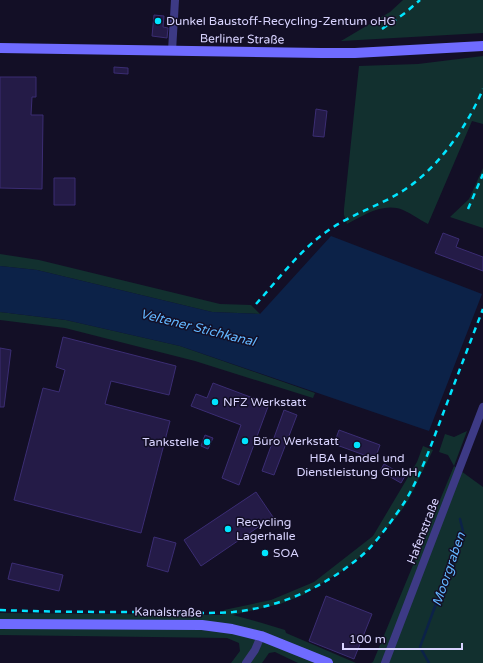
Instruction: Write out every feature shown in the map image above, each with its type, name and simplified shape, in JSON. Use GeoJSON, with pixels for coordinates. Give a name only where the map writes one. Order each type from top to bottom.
{"type":"FeatureCollection","features":[{"type":"Feature","properties":{"kind":"main road","name":"Berliner Straße"},"geometry":{"type":"LineString","coordinates":[[0,48],[355,52],[483,46]]}},
{"type":"Feature","properties":{"kind":"main road","name":"Kanalstraße"},"geometry":{"type":"LineString","coordinates":[[0,624],[202,625],[232,628],[261,636],[328,663]]}},
{"type":"Feature","properties":{"kind":"street"},"geometry":{"type":"LineString","coordinates":[[172,51],[175,0]]}},
{"type":"Feature","properties":{"kind":"street","name":"Hafenstraße"},"geometry":{"type":"LineString","coordinates":[[385,663],[483,407]]}},
{"type":"Feature","properties":{"kind":"street"},"geometry":{"type":"LineString","coordinates":[[246,663],[255,650],[261,636]]}},
{"type":"Feature","properties":{"kind":"green space"},"geometry":{"type":"Polygon","coordinates":[[[403,0],[483,0],[483,33],[341,41],[390,12],[403,0]]]}},
{"type":"Feature","properties":{"kind":"green space"},"geometry":{"type":"Polygon","coordinates":[[[483,56],[483,124],[472,121],[428,224],[403,210],[389,208],[374,211],[347,224],[344,209],[359,66],[418,64],[483,56]]]}},
{"type":"Feature","properties":{"kind":"green space"},"geometry":{"type":"Polygon","coordinates":[[[483,168],[483,228],[450,217],[469,199],[483,168]]]}},
{"type":"Feature","properties":{"kind":"green space"},"geometry":{"type":"Polygon","coordinates":[[[0,254],[39,260],[220,304],[251,305],[260,314],[212,312],[37,270],[0,266],[0,254]]]}},
{"type":"Feature","properties":{"kind":"green space"},"geometry":{"type":"Polygon","coordinates":[[[0,312],[66,320],[180,346],[315,393],[313,398],[195,361],[65,328],[0,320],[0,312]]]}},
{"type":"Feature","properties":{"kind":"green space"},"geometry":{"type":"Polygon","coordinates":[[[467,431],[454,466],[448,455],[439,452],[445,434],[454,437],[467,431]]]}},
{"type":"Feature","properties":{"kind":"green space"},"geometry":{"type":"Polygon","coordinates":[[[423,446],[433,450],[409,499],[399,514],[370,548],[347,568],[303,595],[280,604],[233,615],[285,630],[286,633],[356,663],[298,663],[275,652],[269,653],[262,663],[231,663],[240,651],[239,643],[227,638],[0,635],[0,613],[222,615],[224,610],[271,600],[314,582],[373,536],[417,462],[423,446]]]}},
{"type":"Feature","properties":{"kind":"green space"},"geometry":{"type":"Polygon","coordinates":[[[454,466],[483,487],[483,663],[371,663],[373,662],[454,466]]]}},
{"type":"Feature","properties":{"kind":"water","name":"Veltener Stichkanal"},"geometry":{"type":"Polygon","coordinates":[[[331,236],[482,294],[429,431],[180,346],[66,320],[0,312],[0,266],[37,270],[212,312],[260,314],[331,236]]]}},
{"type":"Feature","properties":{"kind":"building","name":"Dunkel Baustoff-Recycling-Zentum oHG"},"geometry":{"type":"Polygon","coordinates":[[[154,15],[164,16],[163,27],[168,28],[167,38],[152,36],[154,15]]]}},
{"type":"Feature","properties":{"kind":"building"},"geometry":{"type":"Polygon","coordinates":[[[114,67],[128,68],[128,74],[114,73],[114,67]]]}},
{"type":"Feature","properties":{"kind":"building"},"geometry":{"type":"Polygon","coordinates":[[[0,77],[36,77],[36,97],[32,97],[31,115],[43,115],[42,189],[0,188],[0,77]]]}},
{"type":"Feature","properties":{"kind":"building"},"geometry":{"type":"Polygon","coordinates":[[[316,109],[327,111],[324,137],[313,136],[316,109]]]}},
{"type":"Feature","properties":{"kind":"building"},"geometry":{"type":"Polygon","coordinates":[[[54,178],[75,178],[75,205],[54,205],[54,178]]]}},
{"type":"Feature","properties":{"kind":"building"},"geometry":{"type":"Polygon","coordinates":[[[443,233],[459,239],[456,247],[483,257],[483,271],[435,253],[443,233]]]}},
{"type":"Feature","properties":{"kind":"building"},"geometry":{"type":"Polygon","coordinates":[[[63,337],[176,366],[169,395],[111,381],[105,404],[170,421],[141,533],[14,500],[43,388],[59,392],[65,370],[56,367],[63,337]]]}},
{"type":"Feature","properties":{"kind":"building"},"geometry":{"type":"Polygon","coordinates":[[[0,348],[11,350],[4,407],[0,407],[0,348]]]}},
{"type":"Feature","properties":{"kind":"building"},"geometry":{"type":"Polygon","coordinates":[[[213,383],[269,404],[239,485],[222,478],[241,425],[191,406],[196,394],[207,398],[213,383]]]}},
{"type":"Feature","properties":{"kind":"building"},"geometry":{"type":"Polygon","coordinates":[[[284,410],[297,415],[274,475],[262,471],[284,410]]]}},
{"type":"Feature","properties":{"kind":"building","name":"HBA Handel und Dienstleistung GmbH"},"geometry":{"type":"Polygon","coordinates":[[[339,430],[380,445],[375,459],[334,444],[339,430]]]}},
{"type":"Feature","properties":{"kind":"building","name":"Tankstelle"},"geometry":{"type":"Polygon","coordinates":[[[205,435],[213,438],[208,449],[201,446],[205,435]]]}},
{"type":"Feature","properties":{"kind":"building"},"geometry":{"type":"Polygon","coordinates":[[[384,464],[405,476],[401,483],[380,471],[384,464]]]}},
{"type":"Feature","properties":{"kind":"building","name":"Recycling Lagerhalle"},"geometry":{"type":"Polygon","coordinates":[[[256,492],[273,517],[201,566],[184,540],[256,492]]]}},
{"type":"Feature","properties":{"kind":"building"},"geometry":{"type":"Polygon","coordinates":[[[154,537],[176,543],[168,572],[147,566],[154,537]]]}},
{"type":"Feature","properties":{"kind":"building"},"geometry":{"type":"Polygon","coordinates":[[[12,563],[63,575],[59,591],[8,579],[12,563]]]}},
{"type":"Feature","properties":{"kind":"building"},"geometry":{"type":"Polygon","coordinates":[[[326,596],[372,614],[354,659],[309,641],[326,596]]]}},
{"type":"Feature","properties":{"kind":"waterway","name":"Moorgraben"},"geometry":{"type":"LineString","coordinates":[[429,663],[420,647],[463,531],[460,519]]}},
{"type":"Feature","properties":{"kind":"railway"},"geometry":{"type":"LineString","coordinates":[[382,29],[405,13],[420,0]]}},
{"type":"Feature","properties":{"kind":"railway"},"geometry":{"type":"LineString","coordinates":[[256,304],[289,266],[316,239],[344,221],[401,192],[427,172],[439,160],[460,132],[483,89]]}},
{"type":"Feature","properties":{"kind":"railway"},"geometry":{"type":"LineString","coordinates":[[468,209],[483,174]]}},
{"type":"Feature","properties":{"kind":"railway"},"geometry":{"type":"LineString","coordinates":[[0,610],[57,612],[233,612],[270,605],[305,592],[322,583],[354,562],[373,545],[396,515],[410,493],[429,451],[483,309]]}},
{"type":"Feature","properties":{"kind":"place","name":"Dunkel Baustoff-Recycling-Zentum oHG"},"geometry":{"type":"Point","coordinates":[158,21]}},
{"type":"Feature","properties":{"kind":"place","name":"NFZ Werkstatt"},"geometry":{"type":"Point","coordinates":[215,402]}},
{"type":"Feature","properties":{"kind":"place","name":"Büro Werkstatt"},"geometry":{"type":"Point","coordinates":[245,441]}},
{"type":"Feature","properties":{"kind":"place","name":"Tankstelle"},"geometry":{"type":"Point","coordinates":[207,442]}},
{"type":"Feature","properties":{"kind":"place","name":"HBA Handel und Dienstleistung GmbH"},"geometry":{"type":"Point","coordinates":[357,445]}},
{"type":"Feature","properties":{"kind":"place","name":"Recycling Lagerhalle"},"geometry":{"type":"Point","coordinates":[228,529]}},
{"type":"Feature","properties":{"kind":"place","name":"SOA"},"geometry":{"type":"Point","coordinates":[265,553]}}]}
